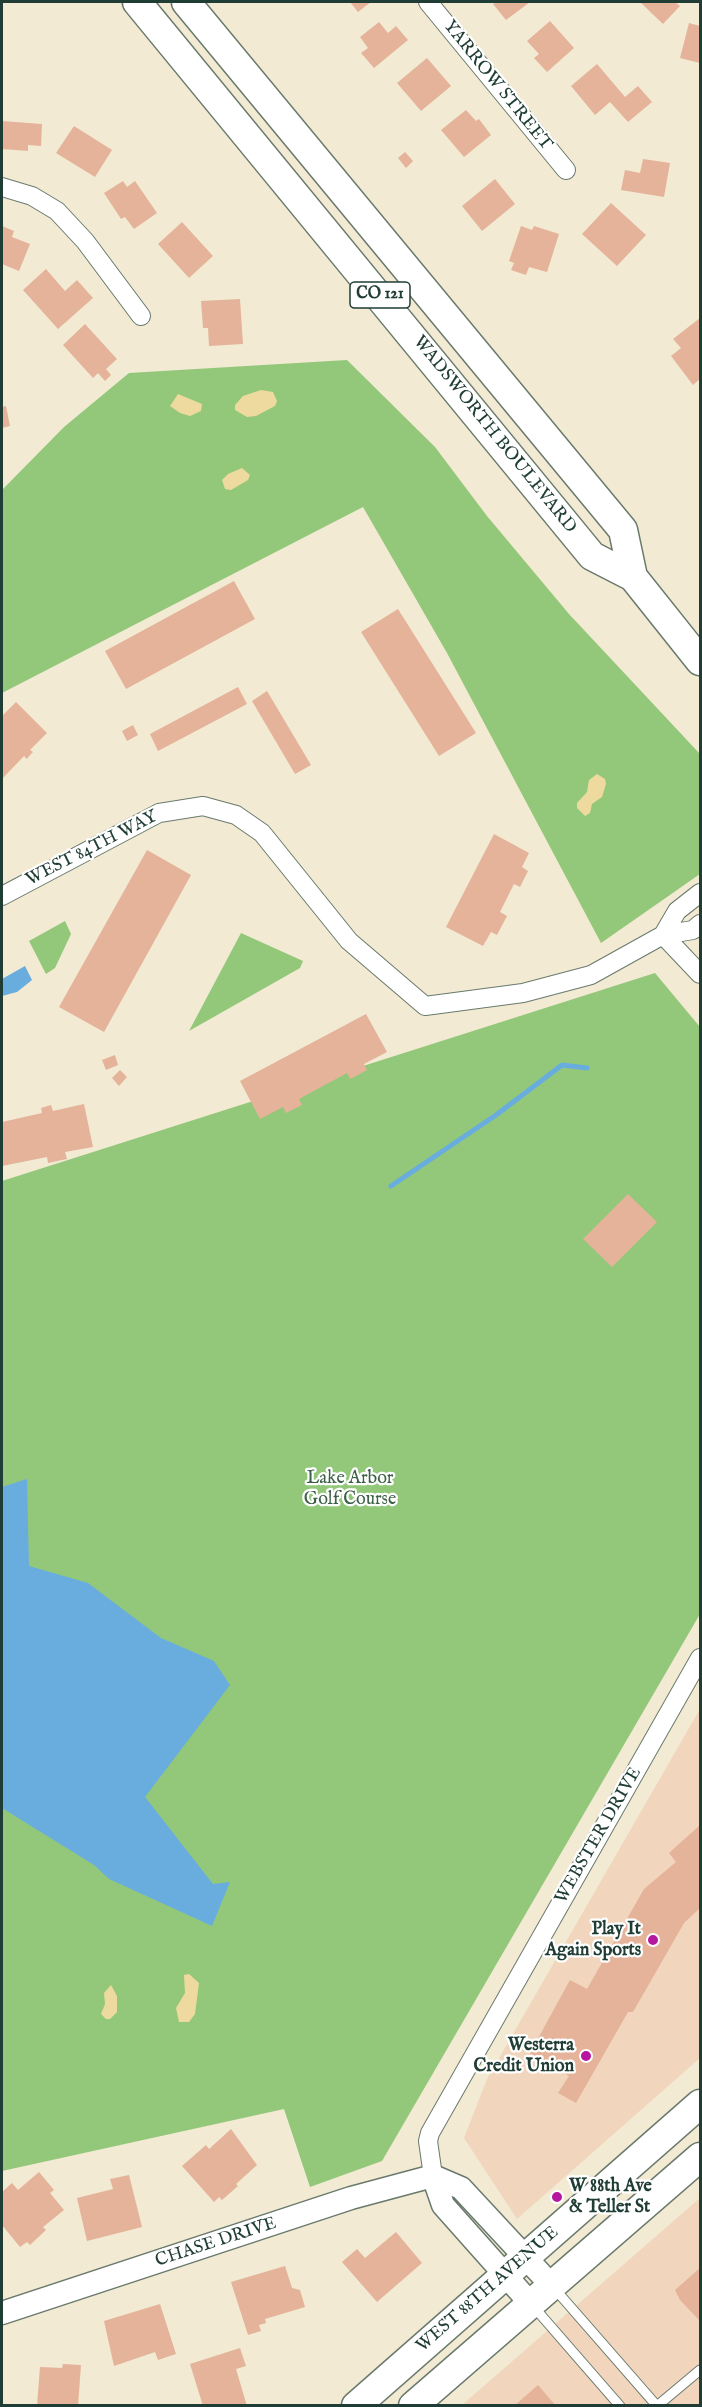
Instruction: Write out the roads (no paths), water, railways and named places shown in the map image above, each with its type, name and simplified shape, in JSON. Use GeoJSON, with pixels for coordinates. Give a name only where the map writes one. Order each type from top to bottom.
{"type":"FeatureCollection","features":[{"type":"Feature","properties":{"kind":"main road","name":"WADSWORTH BOULEVARD"},"geometry":{"type":"LineString","coordinates":[[136,2],[592,556],[633,577],[700,661]]}},
{"type":"Feature","properties":{"kind":"main road","name":"WADSWORTH BOULEVARD"},"geometry":{"type":"LineString","coordinates":[[186,2],[623,530],[633,577]]}},
{"type":"Feature","properties":{"kind":"main road","name":"WEST 88TH AVENUE"},"geometry":{"type":"LineString","coordinates":[[356,2406],[700,2104]]}},
{"type":"Feature","properties":{"kind":"main road"},"geometry":{"type":"LineString","coordinates":[[413,2406],[700,2157]]}},
{"type":"Feature","properties":{"kind":"street","name":"YARROW STREET"},"geometry":{"type":"LineString","coordinates":[[428,2],[566,170]]}},
{"type":"Feature","properties":{"kind":"street"},"geometry":{"type":"LineString","coordinates":[[2,187],[32,196],[57,211],[85,241],[141,316]]}},
{"type":"Feature","properties":{"kind":"street","name":"WEST 84TH WAY"},"geometry":{"type":"LineString","coordinates":[[2,896],[159,813],[203,806],[236,815],[262,833],[349,941],[425,1006],[523,993],[591,975],[663,934],[693,930],[700,924]]}},
{"type":"Feature","properties":{"kind":"street","name":"WEST 84TH WAY"},"geometry":{"type":"LineString","coordinates":[[663,934],[677,911],[700,893]]}},
{"type":"Feature","properties":{"kind":"street"},"geometry":{"type":"LineString","coordinates":[[663,934],[700,974]]}},
{"type":"Feature","properties":{"kind":"street","name":"WEBSTER DRIVE"},"geometry":{"type":"LineString","coordinates":[[433,2176],[428,2141],[430,2133],[700,1658]]}},
{"type":"Feature","properties":{"kind":"street"},"geometry":{"type":"LineString","coordinates":[[433,2176],[461,2188],[526,2256],[542,2295]]}},
{"type":"Feature","properties":{"kind":"street"},"geometry":{"type":"LineString","coordinates":[[433,2176],[443,2205],[504,2274],[542,2295]]}},
{"type":"Feature","properties":{"kind":"street","name":"CHASE DRIVE"},"geometry":{"type":"LineString","coordinates":[[2,2313],[351,2198],[433,2176]]}},
{"type":"Feature","properties":{"kind":"lane"},"geometry":{"type":"LineString","coordinates":[[542,2295],[620,2406]]}},
{"type":"Feature","properties":{"kind":"lane"},"geometry":{"type":"LineString","coordinates":[[542,2295],[657,2406],[700,2370]]}},
{"type":"Feature","properties":{"kind":"water"},"geometry":{"type":"Polygon","coordinates":[[[25,966],[32,980],[17,992],[2,996],[2,979],[25,966]]]}},
{"type":"Feature","properties":{"kind":"water"},"geometry":{"type":"Polygon","coordinates":[[[27,1479],[29,1566],[88,1583],[161,1638],[214,1661],[230,1685],[145,1797],[213,1884],[230,1882],[212,1926],[109,1879],[94,1865],[2,1808],[2,1487],[27,1479]]]}},
{"type":"Feature","properties":{"kind":"waterway"},"geometry":{"type":"LineString","coordinates":[[391,1186],[496,1115],[562,1065],[587,1068]]}},
{"type":"Feature","properties":{"kind":"place","name":"Play It Again Sports"},"geometry":{"type":"Point","coordinates":[653,1940]}},
{"type":"Feature","properties":{"kind":"place","name":"Westerra Credit Union"},"geometry":{"type":"Point","coordinates":[586,2056]}},
{"type":"Feature","properties":{"kind":"place","name":"W 88th Ave & Teller St"},"geometry":{"type":"Point","coordinates":[557,2197]}},
{"type":"Feature","properties":{"kind":"park label","name":"Lake Arbor Golf Course"},"geometry":{"type":"Point","coordinates":[350,1489]}}]}
